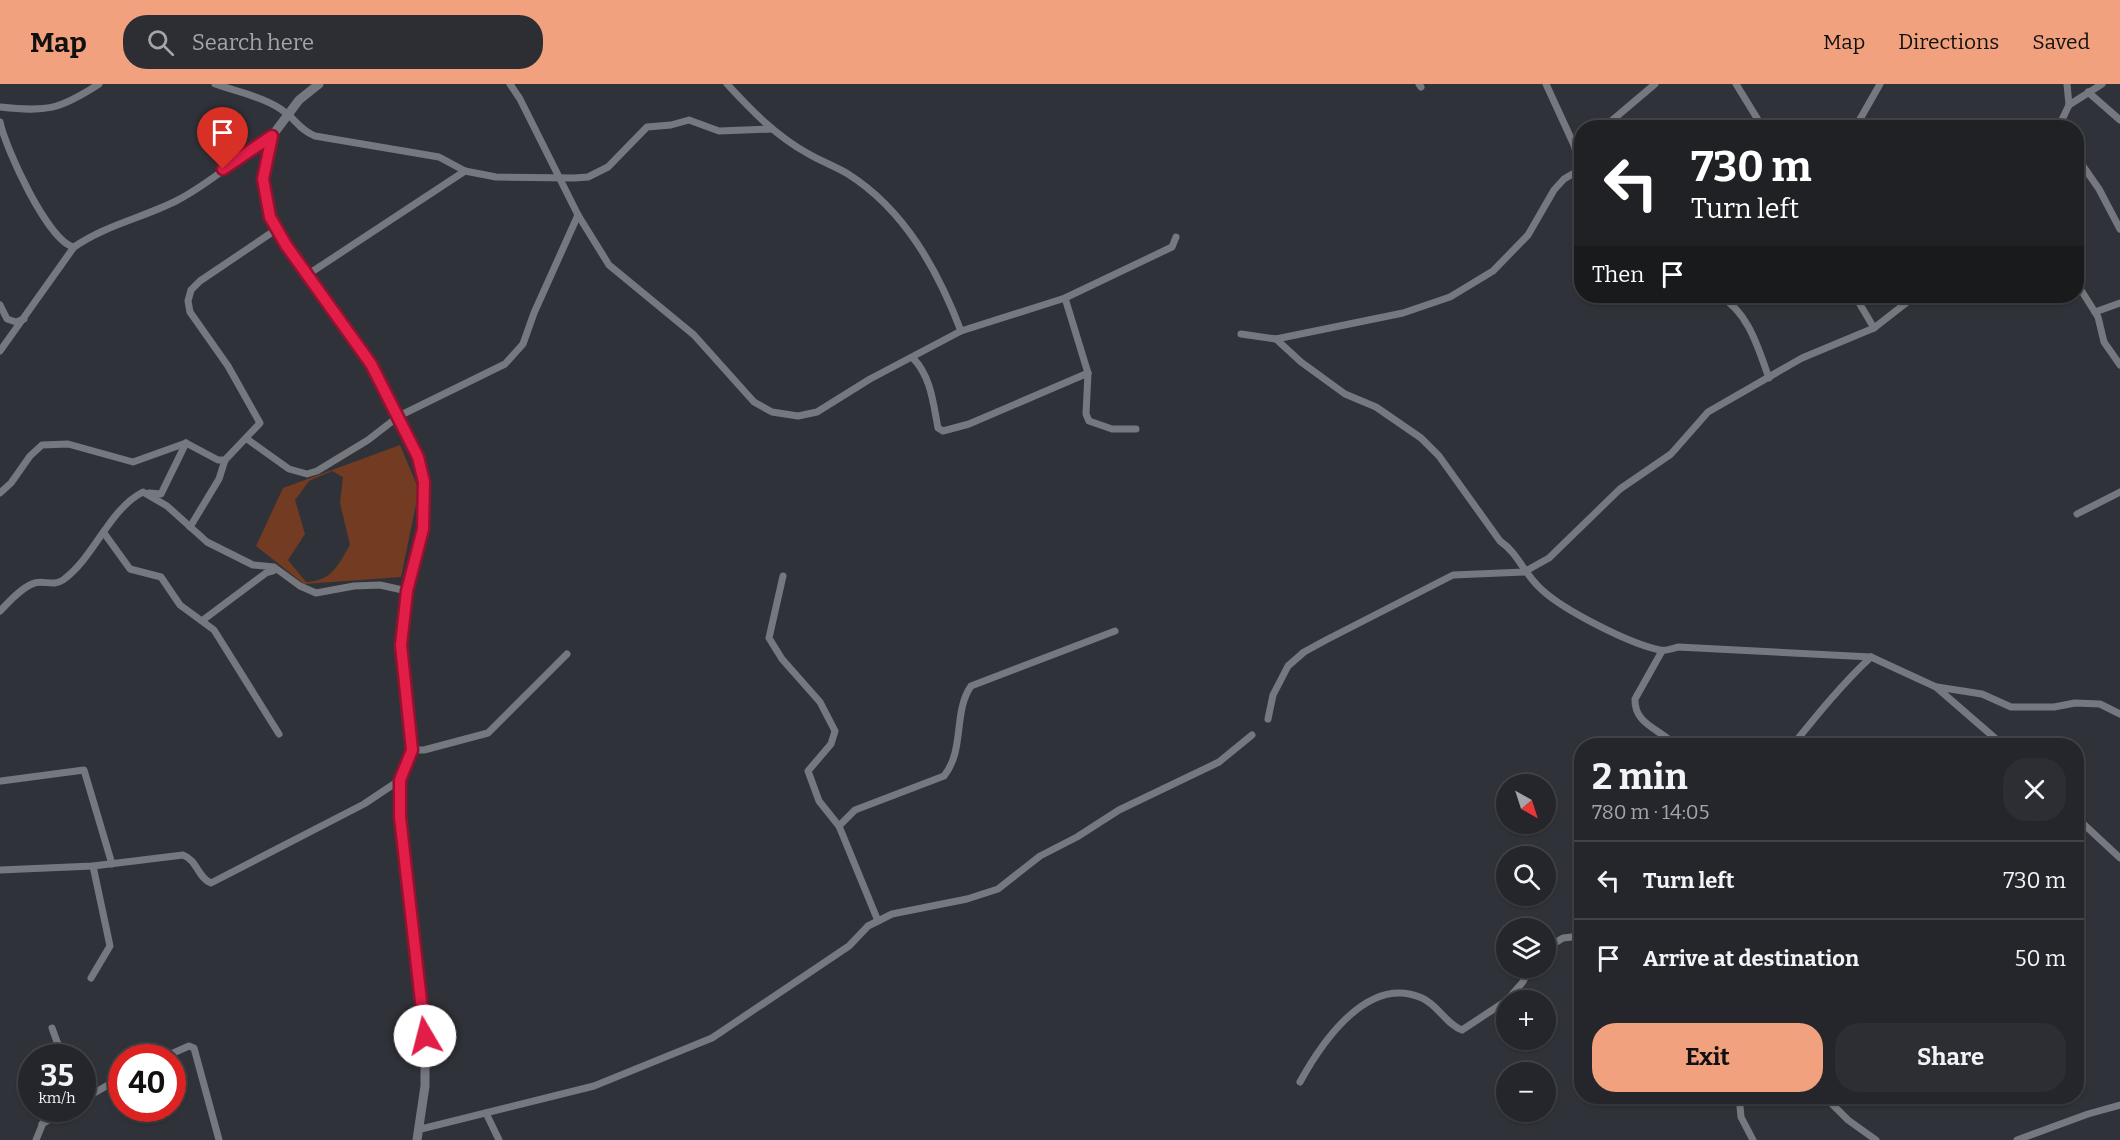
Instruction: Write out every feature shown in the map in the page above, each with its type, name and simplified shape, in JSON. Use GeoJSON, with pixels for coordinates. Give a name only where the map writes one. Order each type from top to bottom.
{"type":"FeatureCollection","features":[{"type":"Feature","properties":{"kind":"street"},"geometry":{"type":"LineString","coordinates":[[0,107],[49,110],[63,106],[99,84]]}},
{"type":"Feature","properties":{"kind":"street"},"geometry":{"type":"LineString","coordinates":[[215,84],[273,105],[287,113],[298,127],[315,136],[439,156],[465,171],[508,179],[588,177],[598,173],[647,127],[671,126],[688,120],[719,130],[772,129]]}},
{"type":"Feature","properties":{"kind":"street"},"geometry":{"type":"LineString","coordinates":[[319,84],[287,113],[272,136],[263,179],[270,217],[307,275],[367,358],[399,416],[418,457],[424,482],[425,506],[421,539],[407,591],[401,645],[412,750],[400,780],[400,817],[425,1036],[425,1086],[421,1129],[417,1140]]}},
{"type":"Feature","properties":{"kind":"street"},"geometry":{"type":"LineString","coordinates":[[510,84],[520,99],[578,215],[609,265],[693,335],[754,402],[772,412],[798,416],[817,412],[870,379],[961,331],[1065,298],[1172,247],[1176,237]]}},
{"type":"Feature","properties":{"kind":"street"},"geometry":{"type":"LineString","coordinates":[[727,84],[772,129],[805,152],[848,174],[875,195],[930,260],[961,331]]}},
{"type":"Feature","properties":{"kind":"street"},"geometry":{"type":"LineString","coordinates":[[1546,84],[1574,136]]}},
{"type":"Feature","properties":{"kind":"street"},"geometry":{"type":"LineString","coordinates":[[1612,120],[1655,84]]}},
{"type":"Feature","properties":{"kind":"street"},"geometry":{"type":"LineString","coordinates":[[1736,84],[1758,120]]}},
{"type":"Feature","properties":{"kind":"street"},"geometry":{"type":"LineString","coordinates":[[1860,120],[1880,84]]}},
{"type":"Feature","properties":{"kind":"street"},"geometry":{"type":"LineString","coordinates":[[2067,84],[2069,105]]}},
{"type":"Feature","properties":{"kind":"street"},"geometry":{"type":"LineString","coordinates":[[2062,120],[2069,105],[2102,84]]}},
{"type":"Feature","properties":{"kind":"street"},"geometry":{"type":"LineString","coordinates":[[2088,92],[2120,120]]}},
{"type":"Feature","properties":{"kind":"street"},"geometry":{"type":"LineString","coordinates":[[0,122],[29,196],[65,243],[74,247]]}},
{"type":"Feature","properties":{"kind":"street"},"geometry":{"type":"LineString","coordinates":[[0,351],[74,247],[124,220],[154,211],[178,200],[272,136]]}},
{"type":"Feature","properties":{"kind":"street"},"geometry":{"type":"LineString","coordinates":[[2084,167],[2099,189],[2120,229]]}},
{"type":"Feature","properties":{"kind":"street"},"geometry":{"type":"LineString","coordinates":[[307,275],[465,171]]}},
{"type":"Feature","properties":{"kind":"street"},"geometry":{"type":"LineString","coordinates":[[1241,334],[1276,339],[1403,313],[1450,297],[1493,271],[1528,235],[1554,190],[1564,179],[1574,173]]}},
{"type":"Feature","properties":{"kind":"street"},"geometry":{"type":"LineString","coordinates":[[248,439],[289,469],[307,474],[360,445],[399,416],[496,370],[513,358],[523,344],[534,313],[578,215]]}},
{"type":"Feature","properties":{"kind":"street"},"geometry":{"type":"LineString","coordinates":[[190,527],[219,479],[225,460],[248,439],[260,423],[228,366],[190,312],[188,301],[192,290],[200,281],[277,229]]}},
{"type":"Feature","properties":{"kind":"street"},"geometry":{"type":"LineString","coordinates":[[2084,295],[2095,312],[2104,342],[2120,365]]}},
{"type":"Feature","properties":{"kind":"street"},"geometry":{"type":"LineString","coordinates":[[1065,298],[1088,373],[1086,414],[1089,421],[1112,429],[1136,429]]}},
{"type":"Feature","properties":{"kind":"street"},"geometry":{"type":"LineString","coordinates":[[1731,303],[1749,326],[1769,378]]}},
{"type":"Feature","properties":{"kind":"street"},"geometry":{"type":"LineString","coordinates":[[1859,303],[1874,328]]}},
{"type":"Feature","properties":{"kind":"street"},"geometry":{"type":"LineString","coordinates":[[1268,719],[1273,695],[1288,666],[1304,652],[1453,575],[1524,572],[1549,558],[1620,489],[1671,454],[1708,412],[1802,358],[1874,328],[1906,303]]}},
{"type":"Feature","properties":{"kind":"street"},"geometry":{"type":"LineString","coordinates":[[2095,312],[2120,303]]}},
{"type":"Feature","properties":{"kind":"street"},"geometry":{"type":"LineString","coordinates":[[0,305],[7,319],[16,322],[24,319]]}},
{"type":"Feature","properties":{"kind":"street"},"geometry":{"type":"LineString","coordinates":[[1276,339],[1301,362],[1345,394],[1376,407],[1421,438],[1440,456],[1500,541],[1514,550],[1524,572],[1542,591],[1594,625],[1662,651],[1678,647],[1871,657],[1936,687],[1982,694],[2011,707],[2054,707],[2075,703],[2100,704],[2120,714]]}},
{"type":"Feature","properties":{"kind":"street"},"geometry":{"type":"LineString","coordinates":[[913,358],[922,368],[928,381],[938,428],[944,431],[969,424],[1088,373]]}},
{"type":"Feature","properties":{"kind":"street"},"geometry":{"type":"LineString","coordinates":[[0,493],[42,445],[68,444],[133,462],[186,443],[218,460],[225,460]]}},
{"type":"Feature","properties":{"kind":"street"},"geometry":{"type":"LineString","coordinates":[[0,611],[31,584],[51,584],[63,580],[104,533],[129,499],[142,492],[161,494],[186,443]]}},
{"type":"Feature","properties":{"kind":"street"},"geometry":{"type":"LineString","coordinates":[[142,492],[167,507],[207,542],[253,565],[274,567],[300,586],[316,593],[354,586],[380,585],[407,591]]}},
{"type":"Feature","properties":{"kind":"street"},"geometry":{"type":"LineString","coordinates":[[2077,514],[2120,492]]}},
{"type":"Feature","properties":{"kind":"street"},"geometry":{"type":"LineString","coordinates":[[104,533],[130,569],[161,577],[180,605],[203,620],[222,639],[279,734]]}},
{"type":"Feature","properties":{"kind":"street"},"geometry":{"type":"LineString","coordinates":[[203,620],[271,570],[298,591],[319,597]]}},
{"type":"Feature","properties":{"kind":"street"},"geometry":{"type":"LineString","coordinates":[[783,576],[769,638],[782,659],[820,702],[835,730],[831,744],[808,771],[819,801],[839,826],[878,921]]}},
{"type":"Feature","properties":{"kind":"street"},"geometry":{"type":"LineString","coordinates":[[839,826],[855,810],[944,776],[956,751],[963,697],[971,686],[1115,631]]}},
{"type":"Feature","properties":{"kind":"street"},"geometry":{"type":"LineString","coordinates":[[1662,651],[1635,699],[1635,704],[1639,718],[1665,738]]}},
{"type":"Feature","properties":{"kind":"street"},"geometry":{"type":"LineString","coordinates":[[412,750],[424,750],[488,733],[567,654]]}},
{"type":"Feature","properties":{"kind":"street"},"geometry":{"type":"LineString","coordinates":[[1798,738],[1834,694],[1871,657]]}},
{"type":"Feature","properties":{"kind":"street"},"geometry":{"type":"LineString","coordinates":[[1936,687],[1995,738]]}},
{"type":"Feature","properties":{"kind":"street"},"geometry":{"type":"LineString","coordinates":[[421,1129],[594,1086],[712,1038],[818,968],[878,921],[892,914],[967,899],[998,889],[1040,856],[1077,837],[1119,810],[1219,762],[1252,735]]}},
{"type":"Feature","properties":{"kind":"street"},"geometry":{"type":"LineString","coordinates":[[1,781],[84,770],[112,864]]}},
{"type":"Feature","properties":{"kind":"street"},"geometry":{"type":"LineString","coordinates":[[0,870],[93,866],[183,855],[190,857],[205,879],[211,883],[355,809],[400,780]]}},
{"type":"Feature","properties":{"kind":"street"},"geometry":{"type":"LineString","coordinates":[[2084,824],[2120,858]]}},
{"type":"Feature","properties":{"kind":"street"},"geometry":{"type":"LineString","coordinates":[[91,978],[110,946],[93,866]]}},
{"type":"Feature","properties":{"kind":"street"},"geometry":{"type":"LineString","coordinates":[[1556,942],[1563,938],[1574,937]]}},
{"type":"Feature","properties":{"kind":"street"},"geometry":{"type":"LineString","coordinates":[[1516,990],[1525,978]]}},
{"type":"Feature","properties":{"kind":"street"},"geometry":{"type":"LineString","coordinates":[[1300,1082],[1315,1054],[1338,1028],[1358,1010],[1382,994],[1402,991],[1421,998],[1462,1030],[1496,1008]]}},
{"type":"Feature","properties":{"kind":"street"},"geometry":{"type":"LineString","coordinates":[[51,1028],[57,1044]]}},
{"type":"Feature","properties":{"kind":"street"},"geometry":{"type":"LineString","coordinates":[[186,1047],[194,1048],[219,1140]]}},
{"type":"Feature","properties":{"kind":"street"},"geometry":{"type":"LineString","coordinates":[[1740,1104],[1741,1117],[1753,1140]]}},
{"type":"Feature","properties":{"kind":"street"},"geometry":{"type":"LineString","coordinates":[[1832,1104],[1848,1120],[1876,1140]]}},
{"type":"Feature","properties":{"kind":"street"},"geometry":{"type":"LineString","coordinates":[[2018,1140],[2088,1114],[2120,1105]]}},
{"type":"Feature","properties":{"kind":"street"},"geometry":{"type":"LineString","coordinates":[[486,1113],[499,1140]]}},
{"type":"Feature","properties":{"kind":"street"},"geometry":{"type":"LineString","coordinates":[[36,1140],[42,1124],[45,1122]]}},
{"type":"Feature","properties":{"kind":"shaded area"},"geometry":{"type":"Polygon","coordinates":[[[400,445],[419,490],[401,577],[304,584],[256,546],[283,488],[400,445]],[[332,471],[309,481],[295,500],[305,534],[288,560],[306,582],[322,579],[333,571],[350,545],[340,503],[343,477],[332,471]]]}},
{"type":"Feature","properties":{"kind":"route"},"geometry":{"type":"LineString","coordinates":[[223,169],[272,136],[263,179],[270,217],[286,245],[371,364],[418,457],[424,482],[423,529],[407,591],[401,645],[412,750],[400,780],[400,817],[425,1036]]}}]}
